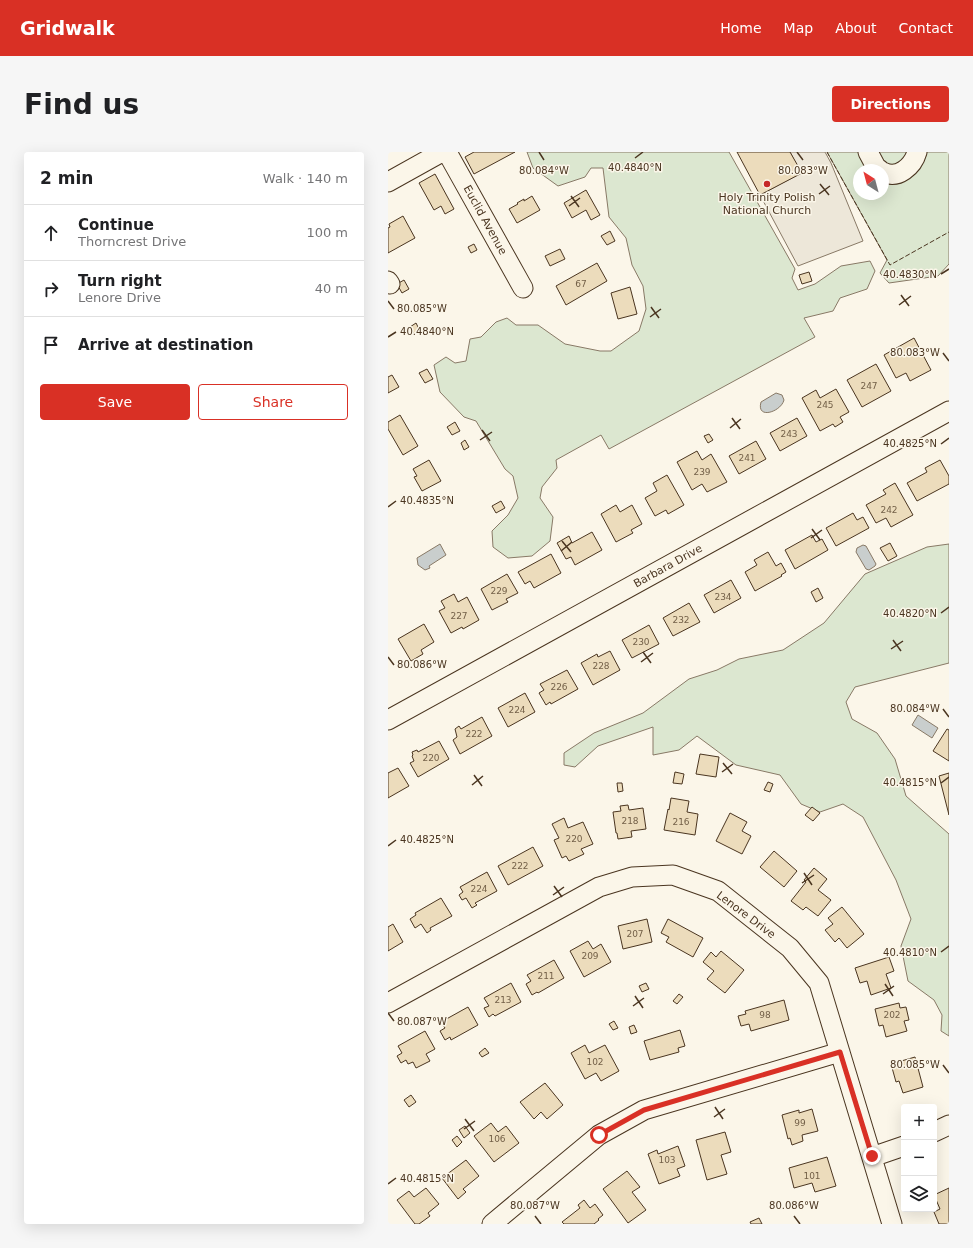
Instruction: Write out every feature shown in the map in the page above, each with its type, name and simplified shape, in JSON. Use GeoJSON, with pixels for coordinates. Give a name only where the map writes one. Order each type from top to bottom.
{"type":"FeatureCollection","features":[{"type":"Feature","properties":{"kind":"street"},"geometry":{"type":"LineString","coordinates":[[388,182],[442,152]]}},
{"type":"Feature","properties":{"kind":"street","name":"Euclid Avenue"},"geometry":{"type":"LineString","coordinates":[[447,152],[523,288]]}},
{"type":"Feature","properties":{"kind":"street"},"geometry":{"type":"LineString","coordinates":[[868,152],[874,164]]}},
{"type":"Feature","properties":{"kind":"street"},"geometry":{"type":"LineString","coordinates":[[889,173],[895,174],[903,171],[911,164],[917,152]]}},
{"type":"Feature","properties":{"kind":"street","name":"Barbara Drive"},"geometry":{"type":"LineString","coordinates":[[388,720],[949,411]]}},
{"type":"Feature","properties":{"kind":"street","name":"Lenore Drive"},"geometry":{"type":"LineString","coordinates":[[388,1003],[599,887],[632,878],[674,875],[718,891],[790,948],[819,984],[892,1224]]}},
{"type":"Feature","properties":{"kind":"street"},"geometry":{"type":"LineString","coordinates":[[492,1224],[599,1135],[644,1110],[840,1052]]}},
{"type":"Feature","properties":{"kind":"street"},"geometry":{"type":"LineString","coordinates":[[937,1131],[949,1125]]}},
{"type":"Feature","properties":{"kind":"street"},"geometry":{"type":"LineString","coordinates":[[872,1156],[901,1147]]}},
{"type":"Feature","properties":{"kind":"green space"},"geometry":{"type":"Polygon","coordinates":[[[527,152],[729,152],[795,269],[792,278],[798,290],[815,284],[841,266],[870,261],[875,271],[867,289],[840,298],[833,311],[804,318],[815,337],[609,449],[601,435],[556,460],[557,468],[542,487],[540,498],[553,517],[550,541],[532,556],[508,558],[493,547],[492,531],[508,515],[518,498],[513,476],[505,469],[476,421],[464,417],[440,392],[434,365],[446,357],[455,363],[466,361],[470,339],[481,337],[496,322],[507,318],[516,325],[538,325],[565,344],[600,351],[611,351],[639,331],[646,309],[643,286],[632,265],[626,238],[609,217],[603,168],[591,168],[585,177],[558,186],[533,168],[527,152]]]}},
{"type":"Feature","properties":{"kind":"green space"},"geometry":{"type":"Polygon","coordinates":[[[827,152],[949,152],[949,264],[938,276],[889,283],[880,273],[887,260],[854,200],[889,200],[889,164],[853,164],[853,199],[827,152]]]}},
{"type":"Feature","properties":{"kind":"green space"},"geometry":{"type":"Polygon","coordinates":[[[949,544],[949,663],[855,687],[846,702],[852,719],[877,733],[895,759],[906,796],[949,834],[949,1036],[941,1031],[942,1015],[934,1000],[908,981],[901,946],[911,919],[896,880],[863,817],[843,804],[820,812],[801,804],[780,775],[736,765],[697,736],[679,750],[653,755],[653,727],[598,746],[575,767],[564,765],[564,753],[594,733],[643,713],[689,679],[717,670],[739,659],[783,650],[824,623],[865,574],[927,547],[949,544]]]}},
{"type":"Feature","properties":{"kind":"shaded area"},"geometry":{"type":"Polygon","coordinates":[[[790,152],[825,152],[863,241],[798,266],[760,195],[801,173],[790,152]]]}},
{"type":"Feature","properties":{"kind":"shaded area"},"geometry":{"type":"Polygon","coordinates":[[[776,393],[782,395],[784,400],[782,404],[774,411],[762,411],[760,408],[761,402],[776,393]]]}},
{"type":"Feature","properties":{"kind":"shaded area"},"geometry":{"type":"Polygon","coordinates":[[[440,544],[446,555],[429,566],[430,568],[425,570],[418,565],[417,558],[440,544]]]}},
{"type":"Feature","properties":{"kind":"shaded area"},"geometry":{"type":"Polygon","coordinates":[[[863,545],[866,546],[876,564],[869,570],[866,569],[856,552],[857,548],[863,545]]]}},
{"type":"Feature","properties":{"kind":"shaded area"},"geometry":{"type":"Polygon","coordinates":[[[918,715],[938,728],[932,738],[912,725],[918,715]]]}},
{"type":"Feature","properties":{"kind":"building"},"geometry":{"type":"Polygon","coordinates":[[[474,152],[515,152],[474,174],[465,157],[474,152]]]}},
{"type":"Feature","properties":{"kind":"building","name":"Holy Trinity Polish National Church"},"geometry":{"type":"Polygon","coordinates":[[[737,152],[790,152],[802,173],[760,195],[737,152]]]}},
{"type":"Feature","properties":{"kind":"building"},"geometry":{"type":"Polygon","coordinates":[[[435,174],[454,209],[445,214],[441,206],[434,210],[419,183],[435,174]]]}},
{"type":"Feature","properties":{"kind":"building"},"geometry":{"type":"Polygon","coordinates":[[[586,190],[600,215],[591,220],[586,210],[572,218],[564,203],[586,190]]]}},
{"type":"Feature","properties":{"kind":"building"},"geometry":{"type":"Polygon","coordinates":[[[532,196],[540,210],[517,223],[509,209],[524,199],[524,201],[532,196]]]}},
{"type":"Feature","properties":{"kind":"building"},"geometry":{"type":"Polygon","coordinates":[[[403,216],[415,238],[388,253],[389,224],[403,216]]]}},
{"type":"Feature","properties":{"kind":"building"},"geometry":{"type":"Polygon","coordinates":[[[610,231],[615,241],[607,245],[601,236],[610,231]]]}},
{"type":"Feature","properties":{"kind":"building"},"geometry":{"type":"Polygon","coordinates":[[[474,244],[477,250],[471,253],[468,247],[474,244]]]}},
{"type":"Feature","properties":{"kind":"building"},"geometry":{"type":"Polygon","coordinates":[[[560,249],[565,259],[550,266],[545,256],[560,249]]]}},
{"type":"Feature","properties":{"kind":"building"},"geometry":{"type":"Polygon","coordinates":[[[597,263],[607,281],[566,305],[556,286],[597,263]]]}},
{"type":"Feature","properties":{"kind":"building"},"geometry":{"type":"Polygon","coordinates":[[[809,272],[812,281],[802,284],[799,275],[809,272]]]}},
{"type":"Feature","properties":{"kind":"building"},"geometry":{"type":"Polygon","coordinates":[[[404,280],[409,289],[402,293],[397,284],[404,280]]]}},
{"type":"Feature","properties":{"kind":"building"},"geometry":{"type":"Polygon","coordinates":[[[630,287],[637,314],[618,319],[611,293],[630,287]]]}},
{"type":"Feature","properties":{"kind":"building"},"geometry":{"type":"Polygon","coordinates":[[[416,323],[420,331],[414,334],[410,327],[416,323]]]}},
{"type":"Feature","properties":{"kind":"building"},"geometry":{"type":"Polygon","coordinates":[[[914,338],[931,370],[910,381],[906,373],[896,378],[884,355],[914,338]]]}},
{"type":"Feature","properties":{"kind":"building"},"geometry":{"type":"Polygon","coordinates":[[[876,364],[891,391],[862,407],[847,380],[876,364]]]}},
{"type":"Feature","properties":{"kind":"building"},"geometry":{"type":"Polygon","coordinates":[[[427,369],[433,379],[425,383],[419,373],[427,369]]]}},
{"type":"Feature","properties":{"kind":"building"},"geometry":{"type":"Polygon","coordinates":[[[392,375],[399,387],[388,393],[388,377],[392,375]]]}},
{"type":"Feature","properties":{"kind":"building"},"geometry":{"type":"Polygon","coordinates":[[[836,389],[849,412],[840,417],[843,422],[835,427],[833,424],[820,431],[802,398],[816,390],[820,398],[836,389]]]}},
{"type":"Feature","properties":{"kind":"building"},"geometry":{"type":"Polygon","coordinates":[[[400,415],[418,446],[403,455],[388,429],[388,422],[400,415]]]}},
{"type":"Feature","properties":{"kind":"building"},"geometry":{"type":"Polygon","coordinates":[[[797,418],[807,436],[780,451],[770,433],[797,418]]]}},
{"type":"Feature","properties":{"kind":"building"},"geometry":{"type":"Polygon","coordinates":[[[455,422],[460,431],[452,435],[447,427],[455,422]]]}},
{"type":"Feature","properties":{"kind":"building"},"geometry":{"type":"Polygon","coordinates":[[[709,434],[713,440],[708,443],[704,436],[709,434]]]}},
{"type":"Feature","properties":{"kind":"building"},"geometry":{"type":"Polygon","coordinates":[[[465,440],[469,447],[464,450],[461,443],[465,440]]]}},
{"type":"Feature","properties":{"kind":"building"},"geometry":{"type":"Polygon","coordinates":[[[756,441],[766,459],[739,474],[729,456],[756,441]]]}},
{"type":"Feature","properties":{"kind":"building"},"geometry":{"type":"Polygon","coordinates":[[[697,451],[702,460],[711,454],[727,482],[707,492],[702,484],[692,490],[677,462],[697,451]]]}},
{"type":"Feature","properties":{"kind":"building"},"geometry":{"type":"Polygon","coordinates":[[[429,460],[441,481],[422,491],[414,477],[417,476],[413,469],[429,460]]]}},
{"type":"Feature","properties":{"kind":"building"},"geometry":{"type":"Polygon","coordinates":[[[940,460],[949,476],[949,484],[917,501],[907,483],[927,472],[925,468],[940,460]]]}},
{"type":"Feature","properties":{"kind":"building"},"geometry":{"type":"Polygon","coordinates":[[[667,475],[684,505],[668,514],[666,510],[655,516],[645,498],[657,491],[653,483],[667,475]]]}},
{"type":"Feature","properties":{"kind":"building"},"geometry":{"type":"Polygon","coordinates":[[[895,483],[913,515],[891,527],[886,518],[876,523],[866,505],[886,494],[883,490],[895,483]]]}},
{"type":"Feature","properties":{"kind":"building"},"geometry":{"type":"Polygon","coordinates":[[[501,501],[505,508],[496,513],[492,506],[501,501]]]}},
{"type":"Feature","properties":{"kind":"building"},"geometry":{"type":"Polygon","coordinates":[[[616,505],[620,512],[632,505],[642,524],[631,530],[633,533],[616,542],[601,514],[616,505]]]}},
{"type":"Feature","properties":{"kind":"building"},"geometry":{"type":"Polygon","coordinates":[[[853,513],[857,520],[863,517],[869,528],[836,546],[826,528],[853,513]]]}},
{"type":"Feature","properties":{"kind":"building"},"geometry":{"type":"Polygon","coordinates":[[[592,532],[602,550],[575,565],[571,557],[566,559],[557,543],[569,536],[572,543],[592,532]]]}},
{"type":"Feature","properties":{"kind":"building"},"geometry":{"type":"Polygon","coordinates":[[[812,535],[816,542],[822,539],[828,550],[795,569],[785,550],[812,535]]]}},
{"type":"Feature","properties":{"kind":"building"},"geometry":{"type":"Polygon","coordinates":[[[890,543],[897,556],[888,561],[880,548],[890,543]]]}},
{"type":"Feature","properties":{"kind":"building"},"geometry":{"type":"Polygon","coordinates":[[[768,552],[776,566],[781,563],[786,572],[781,575],[782,576],[755,591],[745,572],[757,565],[754,560],[768,552]]]}},
{"type":"Feature","properties":{"kind":"building"},"geometry":{"type":"Polygon","coordinates":[[[551,554],[561,573],[534,588],[530,581],[525,584],[518,572],[551,554]]]}},
{"type":"Feature","properties":{"kind":"building"},"geometry":{"type":"Polygon","coordinates":[[[507,574],[518,593],[506,599],[508,602],[492,610],[481,589],[507,574]]]}},
{"type":"Feature","properties":{"kind":"building"},"geometry":{"type":"Polygon","coordinates":[[[731,580],[741,598],[714,613],[704,595],[731,580]]]}},
{"type":"Feature","properties":{"kind":"building"},"geometry":{"type":"Polygon","coordinates":[[[818,588],[823,598],[816,602],[811,592],[818,588]]]}},
{"type":"Feature","properties":{"kind":"building"},"geometry":{"type":"Polygon","coordinates":[[[454,594],[458,602],[467,597],[479,620],[463,629],[462,627],[451,633],[439,611],[445,608],[441,601],[454,594]]]}},
{"type":"Feature","properties":{"kind":"building"},"geometry":{"type":"Polygon","coordinates":[[[689,603],[700,622],[673,636],[663,618],[689,603]]]}},
{"type":"Feature","properties":{"kind":"building"},"geometry":{"type":"Polygon","coordinates":[[[424,624],[434,642],[421,650],[423,654],[411,661],[398,639],[424,624]]]}},
{"type":"Feature","properties":{"kind":"building"},"geometry":{"type":"Polygon","coordinates":[[[649,625],[659,644],[632,658],[622,640],[649,625]]]}},
{"type":"Feature","properties":{"kind":"building"},"geometry":{"type":"Polygon","coordinates":[[[610,651],[620,670],[593,685],[581,663],[597,654],[598,657],[610,651]]]}},
{"type":"Feature","properties":{"kind":"building"},"geometry":{"type":"Polygon","coordinates":[[[567,670],[578,689],[551,704],[550,702],[546,705],[539,693],[544,690],[540,684],[567,670]]]}},
{"type":"Feature","properties":{"kind":"building"},"geometry":{"type":"Polygon","coordinates":[[[525,693],[535,712],[508,727],[498,708],[525,693]]]}},
{"type":"Feature","properties":{"kind":"building"},"geometry":{"type":"Polygon","coordinates":[[[482,717],[492,736],[460,754],[453,740],[457,737],[455,729],[459,726],[461,729],[482,717]]]}},
{"type":"Feature","properties":{"kind":"building"},"geometry":{"type":"Polygon","coordinates":[[[947,729],[949,730],[949,761],[933,751],[947,729]]]}},
{"type":"Feature","properties":{"kind":"building"},"geometry":{"type":"Polygon","coordinates":[[[439,741],[449,759],[418,777],[410,763],[414,761],[412,752],[417,750],[418,752],[439,741]]]}},
{"type":"Feature","properties":{"kind":"building"},"geometry":{"type":"Polygon","coordinates":[[[700,754],[719,757],[716,777],[696,774],[700,754]]]}},
{"type":"Feature","properties":{"kind":"building"},"geometry":{"type":"Polygon","coordinates":[[[398,768],[409,786],[388,798],[388,773],[398,768]]]}},
{"type":"Feature","properties":{"kind":"building"},"geometry":{"type":"Polygon","coordinates":[[[675,772],[684,774],[682,784],[673,783],[675,772]]]}},
{"type":"Feature","properties":{"kind":"building"},"geometry":{"type":"Polygon","coordinates":[[[949,773],[949,815],[939,776],[949,773]]]}},
{"type":"Feature","properties":{"kind":"building"},"geometry":{"type":"Polygon","coordinates":[[[768,782],[773,784],[770,792],[764,790],[768,782]]]}},
{"type":"Feature","properties":{"kind":"building"},"geometry":{"type":"Polygon","coordinates":[[[617,783],[622,783],[623,791],[618,792],[617,783]]]}},
{"type":"Feature","properties":{"kind":"building"},"geometry":{"type":"Polygon","coordinates":[[[671,798],[689,801],[687,812],[698,814],[695,835],[664,830],[671,798]]]}},
{"type":"Feature","properties":{"kind":"building"},"geometry":{"type":"Polygon","coordinates":[[[628,805],[629,810],[643,808],[646,829],[631,831],[632,837],[618,839],[613,812],[621,811],[620,806],[628,805]]]}},
{"type":"Feature","properties":{"kind":"building"},"geometry":{"type":"Polygon","coordinates":[[[812,807],[820,813],[813,821],[805,815],[812,807]]]}},
{"type":"Feature","properties":{"kind":"building"},"geometry":{"type":"Polygon","coordinates":[[[730,813],[747,822],[742,831],[751,836],[742,854],[716,841],[730,813]]]}},
{"type":"Feature","properties":{"kind":"building"},"geometry":{"type":"Polygon","coordinates":[[[564,818],[568,828],[583,822],[593,844],[581,849],[584,854],[569,861],[566,856],[562,858],[554,840],[559,838],[552,824],[564,818]]]}},
{"type":"Feature","properties":{"kind":"building"},"geometry":{"type":"Polygon","coordinates":[[[533,847],[543,866],[508,885],[498,866],[533,847]]]}},
{"type":"Feature","properties":{"kind":"building"},"geometry":{"type":"Polygon","coordinates":[[[774,851],[797,871],[784,887],[760,867],[774,851]]]}},
{"type":"Feature","properties":{"kind":"building"},"geometry":{"type":"Polygon","coordinates":[[[814,868],[827,879],[818,890],[831,900],[818,916],[806,907],[803,910],[791,901],[806,882],[804,880],[814,868]]]}},
{"type":"Feature","properties":{"kind":"building"},"geometry":{"type":"Polygon","coordinates":[[[487,872],[497,891],[475,903],[477,905],[472,908],[466,898],[462,900],[459,895],[463,892],[460,887],[487,872]]]}},
{"type":"Feature","properties":{"kind":"building"},"geometry":{"type":"Polygon","coordinates":[[[441,898],[452,916],[430,928],[431,930],[427,933],[421,924],[415,928],[410,919],[416,915],[415,913],[441,898]]]}},
{"type":"Feature","properties":{"kind":"building"},"geometry":{"type":"Polygon","coordinates":[[[842,907],[864,934],[847,948],[839,938],[835,942],[825,930],[833,924],[828,918],[842,907]]]}},
{"type":"Feature","properties":{"kind":"building"},"geometry":{"type":"Polygon","coordinates":[[[647,919],[652,942],[623,949],[618,926],[647,919]]]}},
{"type":"Feature","properties":{"kind":"building"},"geometry":{"type":"Polygon","coordinates":[[[668,919],[703,938],[693,957],[666,942],[669,937],[661,933],[668,919]]]}},
{"type":"Feature","properties":{"kind":"building"},"geometry":{"type":"Polygon","coordinates":[[[393,924],[403,942],[388,951],[388,927],[393,924]]]}},
{"type":"Feature","properties":{"kind":"building"},"geometry":{"type":"Polygon","coordinates":[[[588,941],[593,949],[601,944],[611,962],[584,977],[570,951],[588,941]]]}},
{"type":"Feature","properties":{"kind":"building"},"geometry":{"type":"Polygon","coordinates":[[[721,951],[744,970],[725,993],[707,979],[714,971],[703,962],[711,952],[716,957],[721,951]]]}},
{"type":"Feature","properties":{"kind":"building"},"geometry":{"type":"Polygon","coordinates":[[[889,957],[894,971],[886,974],[891,988],[871,995],[867,981],[860,983],[855,968],[889,957]]]}},
{"type":"Feature","properties":{"kind":"building"},"geometry":{"type":"Polygon","coordinates":[[[554,960],[564,978],[532,995],[526,984],[531,981],[527,975],[554,960]]]}},
{"type":"Feature","properties":{"kind":"building"},"geometry":{"type":"Polygon","coordinates":[[[511,983],[521,1002],[495,1016],[493,1014],[489,1017],[484,1008],[489,1006],[484,998],[511,983]]]}},
{"type":"Feature","properties":{"kind":"building"},"geometry":{"type":"Polygon","coordinates":[[[646,983],[649,989],[642,992],[639,986],[646,983]]]}},
{"type":"Feature","properties":{"kind":"building"},"geometry":{"type":"Polygon","coordinates":[[[679,994],[683,997],[677,1004],[673,1001],[679,994]]]}},
{"type":"Feature","properties":{"kind":"building"},"geometry":{"type":"Polygon","coordinates":[[[784,1000],[789,1020],[751,1031],[749,1024],[741,1026],[738,1016],[746,1014],[745,1011],[784,1000]]]}},
{"type":"Feature","properties":{"kind":"building"},"geometry":{"type":"Polygon","coordinates":[[[899,1003],[900,1008],[906,1007],[909,1020],[904,1021],[907,1031],[886,1037],[883,1025],[879,1026],[875,1009],[899,1003]]]}},
{"type":"Feature","properties":{"kind":"building"},"geometry":{"type":"Polygon","coordinates":[[[468,1007],[478,1025],[451,1040],[450,1037],[445,1040],[440,1031],[445,1028],[441,1022],[468,1007]]]}},
{"type":"Feature","properties":{"kind":"building"},"geometry":{"type":"Polygon","coordinates":[[[614,1021],[618,1028],[613,1030],[609,1024],[614,1021]]]}},
{"type":"Feature","properties":{"kind":"building"},"geometry":{"type":"Polygon","coordinates":[[[634,1025],[637,1032],[631,1034],[629,1027],[634,1025]]]}},
{"type":"Feature","properties":{"kind":"building"},"geometry":{"type":"Polygon","coordinates":[[[680,1030],[685,1046],[678,1048],[679,1052],[650,1060],[644,1041],[680,1030]]]}},
{"type":"Feature","properties":{"kind":"building"},"geometry":{"type":"Polygon","coordinates":[[[425,1031],[435,1049],[426,1054],[430,1061],[416,1068],[413,1062],[408,1064],[406,1060],[401,1063],[397,1056],[402,1053],[398,1046],[425,1031]]]}},
{"type":"Feature","properties":{"kind":"building"},"geometry":{"type":"Polygon","coordinates":[[[585,1045],[589,1053],[605,1045],[619,1071],[601,1081],[596,1073],[585,1079],[571,1053],[585,1045]]]}},
{"type":"Feature","properties":{"kind":"building"},"geometry":{"type":"Polygon","coordinates":[[[485,1048],[489,1053],[482,1057],[479,1053],[485,1048]]]}},
{"type":"Feature","properties":{"kind":"building"},"geometry":{"type":"Polygon","coordinates":[[[915,1057],[923,1087],[903,1093],[899,1081],[896,1082],[891,1064],[915,1057]]]}},
{"type":"Feature","properties":{"kind":"building"},"geometry":{"type":"Polygon","coordinates":[[[545,1083],[563,1105],[547,1119],[541,1112],[534,1119],[520,1102],[545,1083]]]}},
{"type":"Feature","properties":{"kind":"building"},"geometry":{"type":"Polygon","coordinates":[[[411,1095],[416,1102],[409,1107],[404,1100],[411,1095]]]}},
{"type":"Feature","properties":{"kind":"building"},"geometry":{"type":"Polygon","coordinates":[[[812,1109],[818,1131],[802,1135],[803,1141],[792,1145],[790,1138],[788,1139],[782,1115],[799,1110],[799,1113],[812,1109]]]}},
{"type":"Feature","properties":{"kind":"building"},"geometry":{"type":"Polygon","coordinates":[[[491,1123],[498,1132],[506,1126],[519,1143],[494,1162],[474,1136],[491,1123]]]}},
{"type":"Feature","properties":{"kind":"building"},"geometry":{"type":"Polygon","coordinates":[[[465,1126],[470,1133],[464,1138],[459,1130],[465,1126]]]}},
{"type":"Feature","properties":{"kind":"building"},"geometry":{"type":"Polygon","coordinates":[[[725,1132],[731,1152],[721,1155],[727,1174],[707,1180],[696,1140],[725,1132]]]}},
{"type":"Feature","properties":{"kind":"building"},"geometry":{"type":"Polygon","coordinates":[[[457,1136],[462,1142],[457,1147],[452,1140],[457,1136]]]}},
{"type":"Feature","properties":{"kind":"building"},"geometry":{"type":"Polygon","coordinates":[[[678,1146],[685,1166],[677,1169],[680,1176],[659,1184],[648,1154],[657,1150],[658,1154],[678,1146]]]}},
{"type":"Feature","properties":{"kind":"building"},"geometry":{"type":"Polygon","coordinates":[[[827,1157],[836,1186],[815,1192],[812,1183],[794,1188],[789,1168],[827,1157]]]}},
{"type":"Feature","properties":{"kind":"building"},"geometry":{"type":"Polygon","coordinates":[[[466,1160],[479,1176],[463,1189],[466,1192],[458,1199],[442,1178],[466,1160]]]}},
{"type":"Feature","properties":{"kind":"building"},"geometry":{"type":"Polygon","coordinates":[[[627,1171],[640,1187],[632,1192],[646,1210],[628,1223],[603,1189],[627,1171]]]}},
{"type":"Feature","properties":{"kind":"building"},"geometry":{"type":"Polygon","coordinates":[[[426,1188],[439,1204],[428,1213],[430,1216],[419,1224],[415,1224],[397,1200],[409,1191],[414,1197],[426,1188]]]}},
{"type":"Feature","properties":{"kind":"building"},"geometry":{"type":"Polygon","coordinates":[[[949,1188],[949,1224],[939,1224],[934,1212],[937,1212],[940,1209],[937,1202],[937,1194],[949,1188]]]}},
{"type":"Feature","properties":{"kind":"building"},"geometry":{"type":"Polygon","coordinates":[[[584,1200],[590,1208],[595,1204],[603,1215],[598,1219],[599,1220],[594,1224],[564,1224],[562,1222],[580,1208],[578,1205],[584,1200]]]}},
{"type":"Feature","properties":{"kind":"building"},"geometry":{"type":"Polygon","coordinates":[[[759,1218],[762,1224],[751,1224],[750,1222],[759,1218]]]}},
{"type":"Feature","properties":{"kind":"fence"},"geometry":{"type":"LineString","coordinates":[[827,152],[890,265],[949,232]]}},
{"type":"Feature","properties":{"kind":"place","name":"Holy Trinity Polish National Church"},"geometry":{"type":"Point","coordinates":[767,184]}},
{"type":"Feature","properties":{"kind":"route"},"geometry":{"type":"LineString","coordinates":[[599,1135],[644,1110],[840,1052],[872,1156]]}}]}
